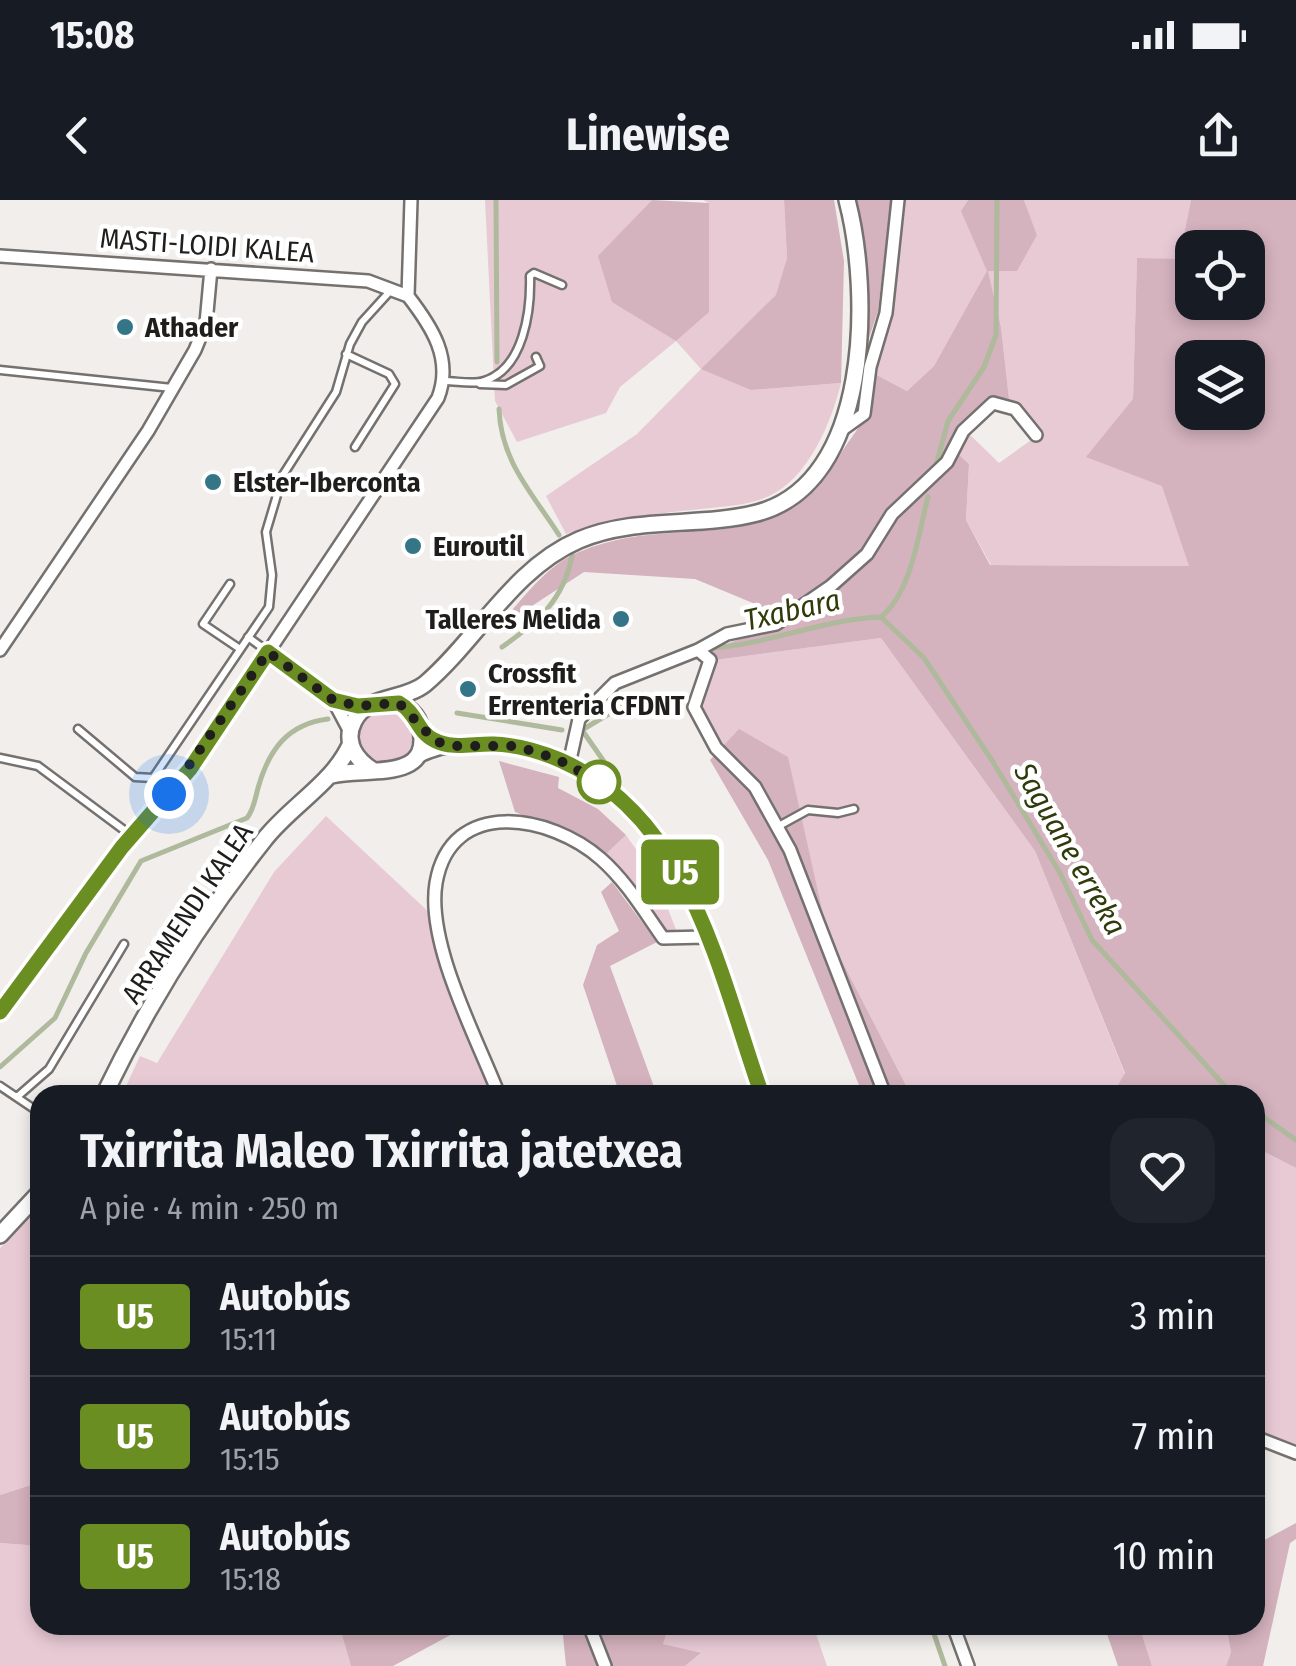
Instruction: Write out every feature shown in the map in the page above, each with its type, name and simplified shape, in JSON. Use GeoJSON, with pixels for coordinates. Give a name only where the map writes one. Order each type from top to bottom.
{"type":"FeatureCollection","features":[{"type":"Feature","properties":{"kind":"street"},"geometry":{"type":"LineString","coordinates":[[408,296],[412,200]]}},
{"type":"Feature","properties":{"kind":"street"},"geometry":{"type":"LineString","coordinates":[[268,652],[333,700],[367,706],[411,693],[552,555],[603,532],[763,512],[813,479],[843,429],[853,371],[858,295],[847,200]]}},
{"type":"Feature","properties":{"kind":"street"},"geometry":{"type":"LineString","coordinates":[[843,429],[864,414],[870,367],[886,313],[898,200]]}},
{"type":"Feature","properties":{"kind":"street","name":"MASTI-LOIDI KALEA"},"geometry":{"type":"LineString","coordinates":[[0,256],[368,281],[393,288],[408,296],[424,317],[445,360],[444,381]]}},
{"type":"Feature","properties":{"kind":"street"},"geometry":{"type":"LineString","coordinates":[[0,650],[173,388],[206,323],[211,269]]}},
{"type":"Feature","properties":{"kind":"street"},"geometry":{"type":"LineString","coordinates":[[0,1012],[132,836],[190,769],[438,398],[444,381]]}},
{"type":"Feature","properties":{"kind":"street"},"geometry":{"type":"LineString","coordinates":[[568,764],[579,719],[586,707],[614,683],[698,650],[727,634],[776,624],[831,586],[867,554],[892,514],[947,462],[963,431],[994,402],[1015,409],[1036,435]]}},
{"type":"Feature","properties":{"kind":"street"},"geometry":{"type":"LineString","coordinates":[[698,650],[710,660],[694,707],[716,748],[755,787],[777,827],[808,895],[880,1085]]}},
{"type":"Feature","properties":{"kind":"street"},"geometry":{"type":"LineString","coordinates":[[416,716],[430,678]]}},
{"type":"Feature","properties":{"kind":"street"},"geometry":{"type":"LineString","coordinates":[[333,700],[355,755],[374,770]]}},
{"type":"Feature","properties":{"kind":"street"},"geometry":{"type":"LineString","coordinates":[[388,700],[416,716],[422,732],[415,758]]}},
{"type":"Feature","properties":{"kind":"street"},"geometry":{"type":"LineString","coordinates":[[331,775],[356,717],[367,706]]}},
{"type":"Feature","properties":{"kind":"street"},"geometry":{"type":"LineString","coordinates":[[422,732],[452,746]]}},
{"type":"Feature","properties":{"kind":"street"},"geometry":{"type":"LineString","coordinates":[[331,775],[397,771],[415,758],[452,746],[516,746],[568,764],[612,791],[657,836],[680,872],[758,1085]]}},
{"type":"Feature","properties":{"kind":"street","name":"ARRAMENDI KALEA"},"geometry":{"type":"LineString","coordinates":[[110,1085],[222,896],[284,815],[331,775]]}},
{"type":"Feature","properties":{"kind":"street"},"geometry":{"type":"LineString","coordinates":[[495,1085],[444,954],[437,919],[436,882],[456,838],[488,823],[518,819],[565,836],[600,858],[663,938],[705,937]]}},
{"type":"Feature","properties":{"kind":"street"},"geometry":{"type":"LineString","coordinates":[[0,1235],[30,1203]]}},
{"type":"Feature","properties":{"kind":"street"},"geometry":{"type":"LineString","coordinates":[[1265,1441],[1296,1454]]}},
{"type":"Feature","properties":{"kind":"street"},"geometry":{"type":"LineString","coordinates":[[592,1635],[605,1666]]}},
{"type":"Feature","properties":{"kind":"street"},"geometry":{"type":"LineString","coordinates":[[957,1635],[968,1666]]}},
{"type":"Feature","properties":{"kind":"lane"},"geometry":{"type":"LineString","coordinates":[[479,383],[492,378],[518,347],[528,310],[530,276],[534,273],[562,286]]}},
{"type":"Feature","properties":{"kind":"lane"},"geometry":{"type":"LineString","coordinates":[[78,729],[94,741],[97,750],[136,777],[153,778],[269,607],[272,575],[266,532],[283,475],[336,392],[346,354],[362,322],[393,288]]}},
{"type":"Feature","properties":{"kind":"lane"},"geometry":{"type":"LineString","coordinates":[[346,354],[389,374],[395,384],[354,447]]}},
{"type":"Feature","properties":{"kind":"lane"},"geometry":{"type":"LineString","coordinates":[[444,381],[506,385],[540,366],[536,356]]}},
{"type":"Feature","properties":{"kind":"lane"},"geometry":{"type":"LineString","coordinates":[[0,370],[173,388]]}},
{"type":"Feature","properties":{"kind":"lane"},"geometry":{"type":"LineString","coordinates":[[230,584],[203,624],[240,649]]}},
{"type":"Feature","properties":{"kind":"lane"},"geometry":{"type":"LineString","coordinates":[[248,637],[268,652]]}},
{"type":"Feature","properties":{"kind":"lane"},"geometry":{"type":"LineString","coordinates":[[0,758],[38,766],[132,836]]}},
{"type":"Feature","properties":{"kind":"lane"},"geometry":{"type":"LineString","coordinates":[[777,827],[808,810],[838,814],[854,808]]}},
{"type":"Feature","properties":{"kind":"lane"},"geometry":{"type":"LineString","coordinates":[[30,1085],[49,1069],[124,944]]}},
{"type":"Feature","properties":{"kind":"lane"},"geometry":{"type":"LineString","coordinates":[[16,1097],[30,1085]]}},
{"type":"Feature","properties":{"kind":"lane"},"geometry":{"type":"LineString","coordinates":[[0,1086],[30,1106]]}},
{"type":"Feature","properties":{"kind":"shaded area"},"geometry":{"type":"Polygon","coordinates":[[[485,200],[652,200],[598,257],[709,203],[703,200],[784,200],[787,258],[751,390],[841,383],[825,431],[807,463],[783,488],[753,502],[633,517],[566,534],[546,496],[637,434],[701,369],[676,341],[620,387],[606,413],[517,442],[495,401],[485,200]]]}},
{"type":"Feature","properties":{"kind":"shaded area"},"geometry":{"type":"Polygon","coordinates":[[[652,200],[709,203],[709,312],[676,341],[612,302],[598,256],[652,200]]]}},
{"type":"Feature","properties":{"kind":"shaded area"},"geometry":{"type":"Polygon","coordinates":[[[784,200],[834,200],[844,261],[841,383],[751,390],[701,369],[776,295],[787,258],[784,200]]]}},
{"type":"Feature","properties":{"kind":"shaded area"},"geometry":{"type":"Polygon","coordinates":[[[856,200],[891,200],[878,311],[863,356],[856,200]]]}},
{"type":"Feature","properties":{"kind":"shaded area"},"geometry":{"type":"Polygon","coordinates":[[[902,200],[968,200],[961,211],[1037,235],[1024,200],[1191,200],[1185,230],[1175,230],[1175,260],[1137,258],[1133,399],[1190,566],[991,565],[966,520],[969,464],[949,448],[961,426],[999,463],[1041,433],[1009,399],[1001,327],[988,272],[934,366],[907,391],[873,373],[902,200]]]}},
{"type":"Feature","properties":{"kind":"shaded area"},"geometry":{"type":"Polygon","coordinates":[[[968,200],[1024,200],[1037,235],[1017,271],[988,271],[1001,327],[1009,399],[992,396],[961,426],[950,447],[969,464],[966,520],[990,565],[1189,566],[1162,486],[1086,457],[1133,399],[1137,258],[1175,259],[1175,320],[1265,320],[1265,230],[1185,230],[1191,200],[1296,200],[1296,1168],[1265,1152],[1265,1085],[1118,1085],[1125,1073],[1035,851],[881,638],[715,660],[711,650],[765,629],[760,606],[695,579],[584,572],[495,630],[543,576],[579,552],[653,534],[753,524],[783,511],[812,490],[840,455],[864,418],[873,373],[907,391],[934,366],[987,271],[961,211],[968,200]]]}},
{"type":"Feature","properties":{"kind":"shaded area"},"geometry":{"type":"Polygon","coordinates":[[[881,638],[1035,851],[1125,1074],[1118,1085],[906,1085],[827,932],[707,722],[701,707],[715,660],[881,638]]]}},
{"type":"Feature","properties":{"kind":"shaded area"},"geometry":{"type":"Polygon","coordinates":[[[386,709],[405,717],[413,736],[405,755],[386,763],[367,755],[359,736],[367,717],[386,709]]]}},
{"type":"Feature","properties":{"kind":"shaded area"},"geometry":{"type":"Polygon","coordinates":[[[739,729],[788,757],[827,932],[906,1085],[859,1085],[768,860],[710,760],[739,729]]]}},
{"type":"Feature","properties":{"kind":"shaded area"},"geometry":{"type":"Polygon","coordinates":[[[499,761],[559,777],[558,788],[598,809],[626,835],[606,854],[579,836],[515,812],[499,761]]]}},
{"type":"Feature","properties":{"kind":"shaded area"},"geometry":{"type":"Polygon","coordinates":[[[326,816],[432,915],[437,952],[491,1085],[127,1085],[140,1056],[157,1063],[274,872],[326,816]]]}},
{"type":"Feature","properties":{"kind":"shaded area"},"geometry":{"type":"Polygon","coordinates":[[[626,835],[656,878],[677,932],[663,929],[606,854],[626,835]]]}},
{"type":"Feature","properties":{"kind":"shaded area"},"geometry":{"type":"Polygon","coordinates":[[[612,882],[657,942],[610,966],[653,1085],[617,1085],[583,985],[597,945],[619,931],[601,892],[612,882]]]}},
{"type":"Feature","properties":{"kind":"shaded area"},"geometry":{"type":"Polygon","coordinates":[[[1265,1152],[1296,1168],[1296,1447],[1265,1435],[1265,1152]]]}},
{"type":"Feature","properties":{"kind":"shaded area"},"geometry":{"type":"Polygon","coordinates":[[[30,1217],[30,1485],[0,1495],[0,1248],[30,1217]]]}},
{"type":"Feature","properties":{"kind":"shaded area"},"geometry":{"type":"Polygon","coordinates":[[[30,1485],[30,1545],[0,1543],[0,1495],[30,1485]]]}},
{"type":"Feature","properties":{"kind":"shaded area"},"geometry":{"type":"Polygon","coordinates":[[[1296,1523],[1296,1539],[1290,1543],[1263,1666],[1226,1666],[1231,1652],[1228,1635],[1265,1635],[1265,1540],[1296,1523]]]}},
{"type":"Feature","properties":{"kind":"shaded area"},"geometry":{"type":"Polygon","coordinates":[[[0,1543],[30,1545],[30,1635],[342,1635],[351,1666],[0,1666],[0,1543]]]}},
{"type":"Feature","properties":{"kind":"shaded area"},"geometry":{"type":"Polygon","coordinates":[[[342,1635],[450,1635],[393,1666],[351,1666],[342,1635]]]}},
{"type":"Feature","properties":{"kind":"shaded area"},"geometry":{"type":"Polygon","coordinates":[[[563,1635],[666,1635],[663,1644],[701,1653],[685,1666],[566,1666],[563,1635]]]}},
{"type":"Feature","properties":{"kind":"shaded area"},"geometry":{"type":"Polygon","coordinates":[[[665,1635],[816,1635],[827,1666],[685,1666],[700,1654],[662,1644],[665,1635]]]}},
{"type":"Feature","properties":{"kind":"shaded area"},"geometry":{"type":"Polygon","coordinates":[[[1107,1635],[1142,1635],[1152,1666],[1118,1666],[1107,1635]]]}},
{"type":"Feature","properties":{"kind":"shaded area"},"geometry":{"type":"Polygon","coordinates":[[[1142,1635],[1228,1635],[1231,1652],[1226,1666],[1152,1666],[1142,1635]]]}},
{"type":"Feature","properties":{"kind":"waterway"},"geometry":{"type":"LineString","coordinates":[[496,200],[497,362]]}},
{"type":"Feature","properties":{"kind":"waterway"},"geometry":{"type":"LineString","coordinates":[[936,465],[948,421],[984,367],[996,335],[997,200]]}},
{"type":"Feature","properties":{"kind":"waterway"},"geometry":{"type":"LineString","coordinates":[[499,409],[512,461],[559,535]]}},
{"type":"Feature","properties":{"kind":"waterway"},"geometry":{"type":"LineString","coordinates":[[881,617],[892,606],[907,578],[928,497]]}},
{"type":"Feature","properties":{"kind":"waterway"},"geometry":{"type":"LineString","coordinates":[[502,647],[527,628],[556,597],[572,555]]}},
{"type":"Feature","properties":{"kind":"waterway","name":"Saguane erreka"},"geometry":{"type":"LineString","coordinates":[[881,617],[924,658],[993,762],[1060,873],[1092,940],[1224,1085]]}},
{"type":"Feature","properties":{"kind":"waterway","name":"Txabara"},"geometry":{"type":"LineString","coordinates":[[712,648],[881,617]]}},
{"type":"Feature","properties":{"kind":"waterway"},"geometry":{"type":"LineString","coordinates":[[605,763],[582,730],[642,694]]}},
{"type":"Feature","properties":{"kind":"waterway"},"geometry":{"type":"LineString","coordinates":[[457,713],[562,730]]}},
{"type":"Feature","properties":{"kind":"waterway"},"geometry":{"type":"LineString","coordinates":[[0,1067],[55,1018],[86,953],[141,861],[247,818],[274,750],[302,726],[328,719]]}},
{"type":"Feature","properties":{"kind":"waterway","name":"Saguane erreka"},"geometry":{"type":"LineString","coordinates":[[1265,1118],[1296,1140]]}},
{"type":"Feature","properties":{"kind":"waterway"},"geometry":{"type":"LineString","coordinates":[[934,1635],[945,1666]]}},
{"type":"Feature","properties":{"kind":"bus line","name":"U5"},"geometry":{"type":"LineString","coordinates":[[0,1012],[122,847],[190,769],[268,652],[333,700],[358,706],[388,700],[399,703],[416,716],[422,732],[443,744],[494,744],[537,752],[576,768],[628,804],[657,836],[689,891],[758,1085]]}},
{"type":"Feature","properties":{"kind":"place","name":"Athader"},"geometry":{"type":"Point","coordinates":[125,327]}},
{"type":"Feature","properties":{"kind":"place","name":"Elster-Iberconta"},"geometry":{"type":"Point","coordinates":[213,482]}},
{"type":"Feature","properties":{"kind":"place","name":"Euroutil"},"geometry":{"type":"Point","coordinates":[413,546]}},
{"type":"Feature","properties":{"kind":"place","name":"Talleres Melida"},"geometry":{"type":"Point","coordinates":[621,619]}},
{"type":"Feature","properties":{"kind":"place","name":"Crossfit Errenteria CFDNT"},"geometry":{"type":"Point","coordinates":[468,689]}},
{"type":"Feature","properties":{"kind":"route"},"geometry":{"type":"LineString","coordinates":[[169,794],[268,652],[333,700],[358,706],[388,700],[399,703],[416,716],[422,732],[435,741],[452,746],[516,746],[557,759],[599,782]]}}]}
